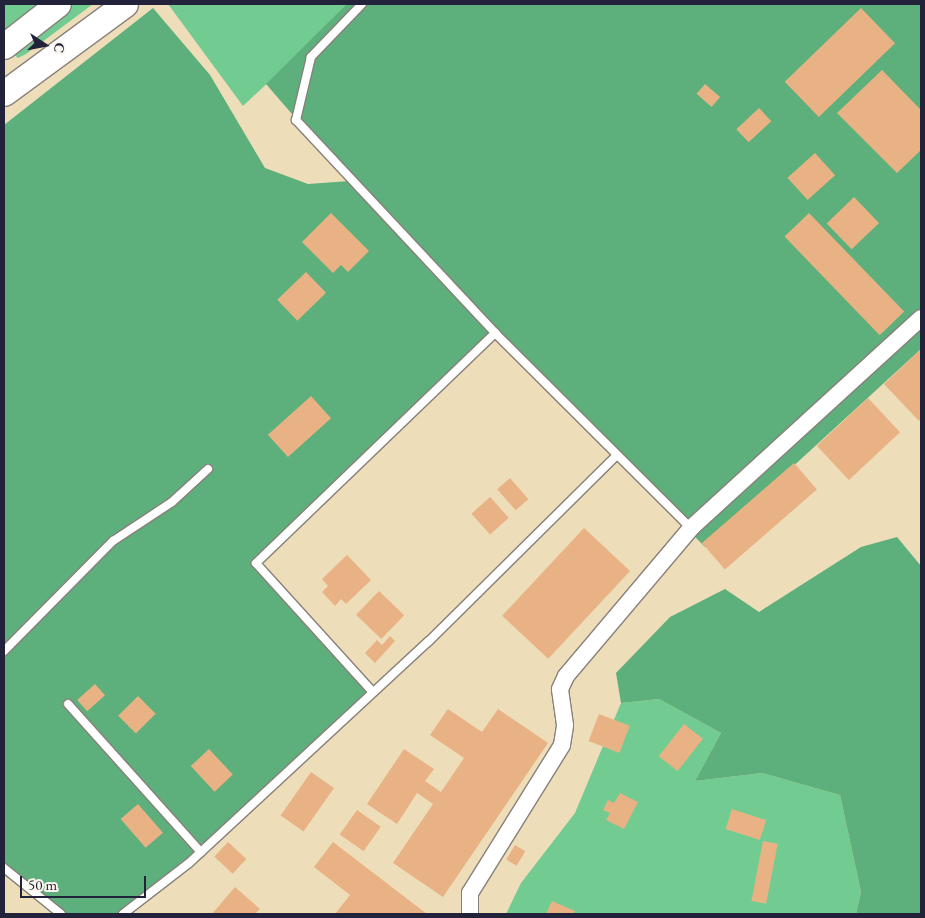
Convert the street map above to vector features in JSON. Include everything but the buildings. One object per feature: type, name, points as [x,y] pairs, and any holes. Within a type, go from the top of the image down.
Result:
[{"type":"main road","points":[[4,46],[58,4]]},
{"type":"main road","points":[[4,93],[125,4]]},
{"type":"street","points":[[470,914],[470,893],[562,745],[566,725],[560,689],[566,676],[691,528],[921,318]]},
{"type":"lane","points":[[362,4],[312,57],[296,120],[495,333],[616,456],[691,528]]},
{"type":"lane","points":[[371,690],[256,563],[495,333]]},
{"type":"lane","points":[[123,914],[201,852],[371,690],[428,642],[616,456]]},
{"type":"lane","points":[[4,651],[113,541],[172,502],[208,469]]},
{"type":"lane","points":[[68,704],[201,852]]},
{"type":"lane","points":[[4,868],[61,914]]},
{"type":"green space","points":[[4,4],[42,4],[4,30]]},
{"type":"green space","points":[[70,4],[93,4],[26,54],[18,58],[12,53]]},
{"type":"green space","points":[[168,4],[352,4],[243,106]]},
{"type":"green space","points":[[347,4],[921,4],[921,349],[705,547],[495,333],[256,563],[371,690],[129,914],[57,914],[4,875],[4,125],[153,8],[210,75],[265,168],[308,184],[350,181],[266,84]]},
{"type":"green space","points":[[897,537],[921,566],[921,914],[856,914],[861,892],[840,795],[762,773],[695,781],[721,733],[659,699],[621,703],[616,673],[670,617],[725,589],[759,612],[861,547]]},
{"type":"green space","points":[[659,699],[721,733],[695,781],[762,773],[840,795],[861,892],[856,914],[506,914],[521,883],[575,813],[621,703]]}]
